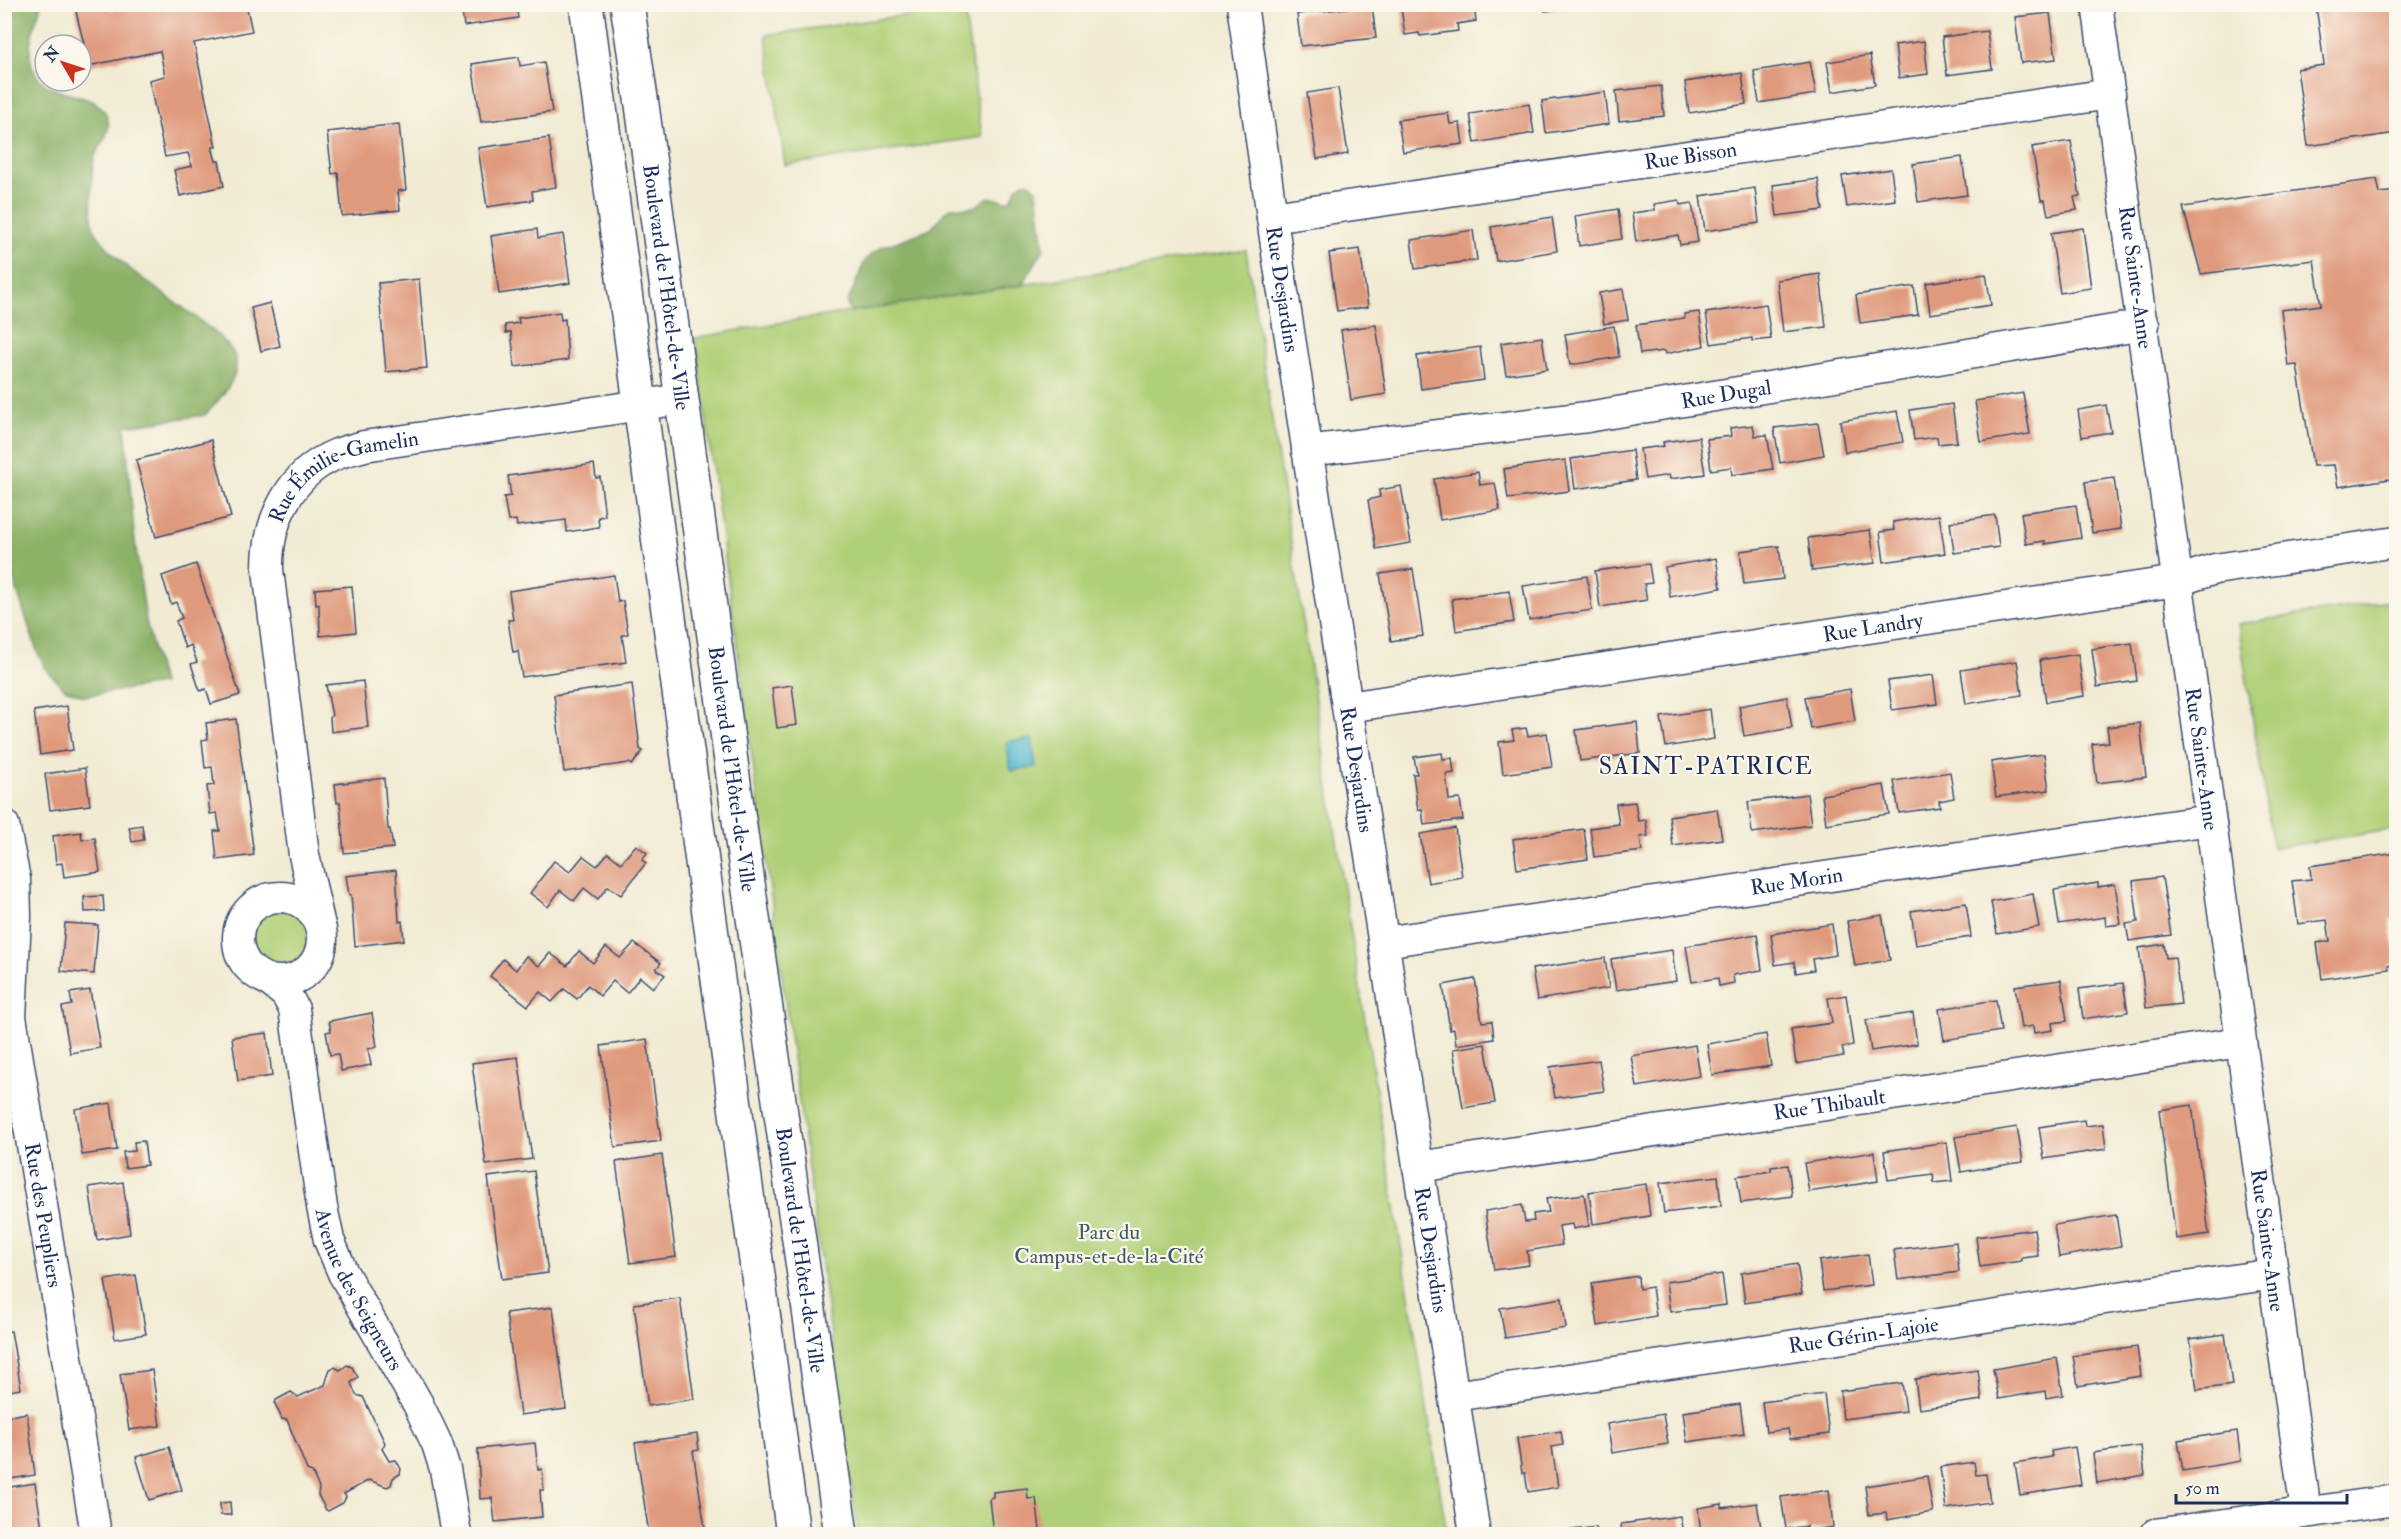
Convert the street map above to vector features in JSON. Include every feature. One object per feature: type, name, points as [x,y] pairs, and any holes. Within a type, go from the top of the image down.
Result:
[{"type":"main road","name":"Boulevard de l'Hôtel-de-Ville","points":[[586,4],[793,1534]]},
{"type":"main road","name":"Boulevard de l'Hôtel-de-Ville","points":[[627,4],[741,837],[841,1534]]},
{"type":"street","name":"Rue Desjardins","points":[[1242,4],[1307,452],[1475,1534]]},
{"type":"street","name":"Rue Sainte-Anne","points":[[2097,4],[2144,326],[2177,581],[2306,1512]]},
{"type":"street","name":"Rue Bisson","points":[[1272,217],[2110,94]]},
{"type":"street","name":"Rue Dugal","points":[[1307,452],[1587,417],[2144,326]]},
{"type":"street","name":"Rue Émilie-Gamelin","points":[[320,939],[303,855],[271,599],[268,550],[276,516],[296,482],[315,466],[338,454],[364,446],[682,399]]},
{"type":"street","name":"Rue Landry","points":[[1348,707],[2177,581],[2215,569],[2397,542]]},
{"type":"street","name":"Rue Morin","points":[[1384,942],[2210,820]]},
{"type":"street","name":"Rue des Peupliers","points":[[4,825],[15,879],[16,917],[8,1017],[96,1534]]},
{"type":"street","points":[[264,899],[278,896],[292,898],[304,904],[311,911],[320,939],[313,965],[302,975],[288,981],[267,979],[250,970],[237,945],[237,930],[252,906],[292,881],[301,869],[303,855]]},
{"type":"street","name":"Avenue des Seigneurs","points":[[296,1031],[299,1007],[310,985],[320,939]]},
{"type":"street","name":"Avenue des Seigneurs","points":[[267,979],[281,988],[294,1009],[322,1207],[329,1240],[343,1273],[412,1394],[437,1444],[445,1469],[456,1534]]},
{"type":"street","name":"Rue Thibault","points":[[1418,1167],[2240,1042]]},
{"type":"street","name":"Rue Gérin-Lajoie","points":[[1454,1396],[2273,1274]]},
{"type":"street","points":[[2155,1534],[2397,1500]]},
{"type":"green space","points":[[4,5],[41,5],[31,41],[33,93],[66,93],[88,100],[99,105],[108,120],[108,131],[95,156],[93,170],[94,229],[119,260],[218,335],[231,349],[236,360],[236,368],[221,397],[205,415],[125,426],[134,534],[146,621],[162,684],[84,696],[65,689],[47,671],[37,651],[6,558]]},
{"type":"green space","points":[[964,7],[982,137],[785,165],[766,35]]},
{"type":"green space","points":[[1023,182],[1030,183],[1037,191],[1044,249],[1022,285],[851,312],[847,304],[864,263],[870,255],[880,248],[931,229],[952,207],[969,208],[989,197],[1005,201],[1011,200],[1016,188]]},
{"type":"green space","name":"Parc du Campus-et-de-la-Cité","points":[[1246,250],[1350,926],[1447,1534],[858,1534],[695,338]]},
{"type":"green space","points":[[2396,600],[2396,829],[2273,848],[2238,624]]},
{"type":"green space","points":[[281,910],[292,912],[301,918],[307,927],[309,938],[307,949],[301,958],[292,964],[281,966],[270,964],[261,958],[255,949],[253,938],[255,927],[261,918],[270,912]]},
{"type":"water","points":[[1032,739],[1036,767],[1011,771],[1006,742]]},
{"type":"building","points":[[74,4],[110,4],[111,10],[144,4],[246,4],[252,31],[194,43],[216,147],[212,147],[216,161],[219,161],[224,186],[180,196],[174,170],[192,166],[188,153],[165,157],[149,80],[165,76],[160,51],[93,65],[93,33],[81,33]]},
{"type":"building","points":[[461,4],[516,4],[518,18],[464,26]]},
{"type":"building","points":[[1413,4],[1474,4],[1476,21],[1457,24],[1458,31],[1420,36],[1419,33],[1405,35],[1401,8],[1414,6]]},
{"type":"building","points":[[1543,4],[1576,4],[1576,6],[1545,11]]},
{"type":"building","points":[[1372,5],[1376,38],[1301,46],[1297,14]]},
{"type":"building","points":[[2316,5],[2396,5],[2396,133],[2308,146],[2297,69],[2324,65]]},
{"type":"building","points":[[2050,13],[2056,59],[2021,63],[2015,17]]},
{"type":"building","points":[[1987,31],[1992,69],[1947,75],[1942,37]]},
{"type":"building","points":[[1924,41],[1928,74],[1899,78],[1895,45]]},
{"type":"building","points":[[1870,55],[1875,85],[1832,92],[1827,62]]},
{"type":"building","points":[[519,57],[520,66],[544,62],[552,112],[481,122],[472,64]]},
{"type":"building","points":[[1810,62],[1816,94],[1759,103],[1754,71]]},
{"type":"building","points":[[1742,73],[1746,104],[1689,113],[1685,82]]},
{"type":"building","points":[[1661,86],[1664,116],[1619,121],[1616,91]]},
{"type":"building","points":[[1338,88],[1348,154],[1317,159],[1307,93]]},
{"type":"building","points":[[1605,92],[1609,124],[1546,133],[1542,101]]},
{"type":"building","points":[[1529,104],[1534,133],[1475,143],[1470,114]]},
{"type":"building","points":[[1448,113],[1450,124],[1460,123],[1463,144],[1403,152],[1398,120]]},
{"type":"building","points":[[399,124],[406,190],[398,191],[400,210],[342,216],[338,173],[332,174],[327,132]]},
{"type":"building","points":[[549,138],[556,187],[532,191],[533,200],[487,207],[478,148]]},
{"type":"building","points":[[2071,141],[2080,196],[2074,197],[2077,210],[2048,215],[2045,200],[2041,200],[2032,147]]},
{"type":"building","points":[[1962,157],[1967,195],[1918,202],[1913,164]]},
{"type":"building","points":[[1891,169],[1895,200],[1847,207],[1842,176]]},
{"type":"building","points":[[1818,179],[1823,210],[1777,216],[1773,185]]},
{"type":"building","points":[[2377,179],[2380,193],[2396,191],[2396,478],[2338,487],[2334,465],[2313,466],[2297,365],[2288,366],[2281,310],[2321,305],[2314,260],[2201,274],[2183,207]]},
{"type":"building","points":[[1755,188],[1759,223],[1705,231],[1700,196]]},
{"type":"building","points":[[1679,200],[1680,205],[1692,203],[1698,242],[1680,245],[1678,235],[1636,242],[1632,213],[1655,210],[1654,204]]},
{"type":"building","points":[[1618,209],[1622,239],[1579,246],[1575,216]]},
{"type":"building","points":[[1552,217],[1557,251],[1496,261],[1491,227]]},
{"type":"building","points":[[2083,228],[2091,288],[2060,293],[2051,233]]},
{"type":"building","points":[[537,229],[538,238],[563,234],[570,283],[499,294],[491,236]]},
{"type":"building","points":[[1473,230],[1477,260],[1415,269],[1411,240]]},
{"type":"building","points":[[1360,249],[1368,307],[1337,311],[1329,253]]},
{"type":"building","points":[[1820,274],[1826,327],[1783,332],[1777,280]]},
{"type":"building","points":[[1986,274],[1991,305],[1930,314],[1926,283]]},
{"type":"building","points":[[419,279],[427,368],[386,372],[378,283]]},
{"type":"building","points":[[1914,286],[1918,315],[1860,323],[1856,295]]},
{"type":"building","points":[[1623,289],[1628,320],[1604,324],[1599,293]]},
{"type":"building","points":[[270,303],[280,346],[261,351],[251,308]]},
{"type":"building","points":[[1766,304],[1771,339],[1752,341],[1752,338],[1711,344],[1706,313]]},
{"type":"building","points":[[560,312],[561,320],[565,319],[568,360],[515,367],[511,332],[506,333],[505,325],[519,323],[518,318]]},
{"type":"building","points":[[1699,312],[1704,346],[1665,354],[1664,351],[1640,354],[1636,325],[1685,318],[1684,314]]},
{"type":"building","points":[[1376,325],[1386,394],[1351,400],[1341,330]]},
{"type":"building","points":[[1614,326],[1619,357],[1570,365],[1565,334]]},
{"type":"building","points":[[1542,337],[1547,369],[1506,375],[1501,343]]},
{"type":"building","points":[[1480,347],[1484,380],[1421,389],[1417,356]]},
{"type":"building","points":[[2023,393],[2030,434],[1981,442],[1975,401]]},
{"type":"building","points":[[1952,404],[1957,442],[1938,444],[1937,437],[1914,440],[1910,410]]},
{"type":"building","points":[[2106,405],[2111,432],[2082,437],[2078,410]]},
{"type":"building","points":[[1897,411],[1903,442],[1845,452],[1840,421]]},
{"type":"building","points":[[1818,423],[1824,455],[1780,463],[1774,428]]},
{"type":"building","points":[[1753,425],[1755,436],[1767,435],[1773,469],[1732,475],[1731,467],[1711,470],[1707,439],[1731,436],[1730,428]]},
{"type":"building","points":[[1699,437],[1705,474],[1670,479],[1669,475],[1645,479],[1640,449],[1664,446],[1663,442]]},
{"type":"building","points":[[211,440],[231,517],[156,537],[136,460]]},
{"type":"building","points":[[1632,450],[1636,480],[1575,489],[1571,459]]},
{"type":"building","points":[[1565,460],[1569,491],[1508,499],[1504,469]]},
{"type":"building","points":[[594,464],[596,478],[600,477],[605,516],[598,517],[599,527],[567,532],[566,520],[517,526],[516,520],[508,521],[504,497],[511,496],[508,476]]},
{"type":"building","points":[[1478,472],[1480,485],[1495,483],[1500,510],[1440,520],[1434,479]]},
{"type":"building","points":[[2114,478],[2121,529],[2092,533],[2085,482]]},
{"type":"building","points":[[1401,486],[1411,543],[1376,549],[1368,500],[1380,497],[1379,490]]},
{"type":"building","points":[[2076,505],[2081,538],[2045,544],[2045,541],[2026,544],[2021,513]]},
{"type":"building","points":[[1939,515],[1945,553],[1884,562],[1880,532],[1894,530],[1893,522]]},
{"type":"building","points":[[1995,515],[1999,547],[1954,553],[1950,522]]},
{"type":"building","points":[[1870,530],[1875,563],[1812,571],[1808,538]]},
{"type":"building","points":[[1779,546],[1783,579],[1744,584],[1740,551]]},
{"type":"building","points":[[1716,558],[1721,588],[1670,597],[1665,567]]},
{"type":"building","points":[[196,564],[240,695],[211,704],[206,689],[200,691],[191,664],[197,662],[191,645],[185,648],[176,621],[182,618],[176,602],[171,604],[162,576]]},
{"type":"building","points":[[1649,564],[1652,583],[1644,584],[1647,600],[1600,607],[1595,571]]},
{"type":"building","points":[[1413,569],[1423,636],[1391,641],[1380,574]]},
{"type":"building","points":[[614,575],[618,602],[623,601],[628,634],[622,635],[626,662],[522,677],[518,651],[513,652],[508,620],[513,620],[509,591]]},
{"type":"building","points":[[1587,576],[1592,610],[1529,620],[1523,586]]},
{"type":"building","points":[[352,586],[356,632],[320,636],[319,604],[316,605],[315,589]]},
{"type":"building","points":[[1509,591],[1514,622],[1456,631],[1452,599]]},
{"type":"building","points":[[2132,643],[2137,681],[2097,687],[2092,649]]},
{"type":"building","points":[[2078,654],[2084,696],[2046,702],[2040,660]]},
{"type":"building","points":[[2017,661],[2022,695],[1966,704],[1961,670]]},
{"type":"building","points":[[1933,675],[1937,704],[1892,710],[1888,681]]},
{"type":"building","points":[[363,681],[368,727],[331,732],[330,717],[332,716],[326,685]]},
{"type":"building","points":[[632,684],[640,749],[643,751],[632,765],[629,763],[564,772],[554,695]]},
{"type":"building","points":[[792,685],[797,725],[777,728],[772,688]]},
{"type":"building","points":[[1850,689],[1855,721],[1811,729],[1805,697]]},
{"type":"building","points":[[1787,697],[1792,728],[1744,736],[1739,706]]},
{"type":"building","points":[[67,706],[73,750],[40,755],[34,711]]},
{"type":"building","points":[[1710,709],[1714,739],[1666,747],[1661,717]]},
{"type":"building","points":[[236,719],[254,855],[217,860],[214,831],[220,831],[217,813],[210,814],[207,786],[214,785],[212,767],[205,768],[202,740],[208,739],[206,723]]},
{"type":"building","points":[[1637,722],[1640,753],[1580,761],[1576,730]]},
{"type":"building","points":[[2140,723],[2146,777],[2097,783],[2092,744],[2109,742],[2107,727]]},
{"type":"building","points":[[1526,728],[1528,736],[1547,733],[1552,767],[1503,774],[1499,742],[1514,740],[1512,730]]},
{"type":"building","points":[[1442,753],[1443,759],[1452,758],[1454,773],[1446,774],[1449,800],[1460,799],[1463,820],[1424,825],[1422,809],[1418,810],[1413,774],[1417,774],[1414,757]]},
{"type":"building","points":[[2044,754],[2049,790],[1996,797],[1991,762]]},
{"type":"building","points":[[85,768],[90,805],[50,810],[45,774]]},
{"type":"building","points":[[1950,772],[1954,798],[1939,801],[1940,807],[1899,813],[1894,781]]},
{"type":"building","points":[[384,778],[388,829],[390,829],[393,848],[344,853],[340,802],[337,803],[335,784]]},
{"type":"building","points":[[1884,785],[1889,814],[1826,824],[1822,795]]},
{"type":"building","points":[[1807,794],[1811,825],[1752,833],[1748,802]]},
{"type":"building","points":[[1635,802],[1638,821],[1646,820],[1648,836],[1640,837],[1642,851],[1594,857],[1590,828],[1619,824],[1616,804]]},
{"type":"building","points":[[1717,809],[1722,839],[1673,846],[1669,816]]},
{"type":"building","points":[[142,825],[144,840],[132,842],[129,827]]},
{"type":"building","points":[[1455,828],[1462,877],[1428,883],[1420,834]]},
{"type":"building","points":[[1584,829],[1588,859],[1517,869],[1513,839]]},
{"type":"building","points":[[81,832],[82,840],[95,838],[100,872],[64,877],[62,863],[56,864],[53,836]]},
{"type":"building","points":[[636,845],[647,853],[642,860],[646,863],[621,895],[608,886],[598,899],[584,888],[574,901],[560,890],[548,907],[530,893],[554,861],[570,872],[583,856],[597,866],[608,853],[621,863]]},
{"type":"building","points":[[2396,853],[2396,918],[2390,919],[2396,963],[2388,965],[2389,969],[2322,979],[2317,943],[2330,941],[2327,920],[2298,924],[2292,881],[2311,879],[2310,866]]},
{"type":"building","points":[[396,870],[399,922],[402,921],[404,940],[355,946],[351,895],[349,895],[346,876]]},
{"type":"building","points":[[2162,877],[2171,935],[2129,941],[2126,924],[2138,922],[2133,881]]},
{"type":"building","points":[[2098,883],[2098,887],[2115,884],[2121,924],[2106,926],[2105,917],[2059,924],[2054,890]]},
{"type":"building","points":[[2033,894],[2039,927],[1997,934],[1991,902]]},
{"type":"building","points":[[103,896],[104,911],[85,912],[84,897]]},
{"type":"building","points":[[1966,903],[1971,937],[1916,945],[1911,911]]},
{"type":"building","points":[[1882,915],[1890,960],[1855,966],[1847,921]]},
{"type":"building","points":[[65,923],[98,925],[94,974],[61,971]]},
{"type":"building","points":[[1832,924],[1836,955],[1812,959],[1814,970],[1796,973],[1794,962],[1775,965],[1771,934]]},
{"type":"building","points":[[1757,934],[1762,970],[1733,975],[1734,983],[1719,986],[1718,978],[1692,982],[1686,946]]},
{"type":"building","points":[[634,943],[661,963],[656,969],[665,975],[653,988],[640,977],[627,993],[613,981],[600,996],[588,985],[577,999],[564,989],[552,1002],[540,992],[528,1006],[490,976],[503,959],[516,970],[526,956],[539,966],[550,953],[567,966],[579,951],[593,963],[606,947],[620,958]]},
{"type":"building","points":[[2164,944],[2166,958],[2175,957],[2181,1004],[2146,1008],[2139,948]]},
{"type":"building","points":[[1672,950],[1676,981],[1616,990],[1611,959]]},
{"type":"building","points":[[1605,958],[1609,988],[1537,1000],[1532,969]]},
{"type":"building","points":[[1475,979],[1482,1022],[1492,1021],[1494,1039],[1456,1045],[1454,1029],[1450,1030],[1443,985]]},
{"type":"building","points":[[2061,980],[2067,1021],[2052,1023],[2053,1030],[2034,1033],[2033,1026],[2021,1028],[2015,986]]},
{"type":"building","points":[[2123,983],[2128,1012],[2083,1019],[2079,989]]},
{"type":"building","points":[[90,990],[100,1048],[70,1053],[62,1007],[72,1005],[70,993]]},
{"type":"building","points":[[1846,995],[1853,1045],[1842,1047],[1844,1056],[1796,1064],[1791,1029],[1832,1023],[1828,998]]},
{"type":"building","points":[[1996,1000],[2001,1031],[1944,1040],[1939,1009]]},
{"type":"building","points":[[372,1013],[377,1047],[368,1049],[371,1065],[341,1071],[338,1054],[330,1055],[326,1032],[331,1031],[329,1021]]},
{"type":"building","points":[[1913,1013],[1917,1044],[1871,1051],[1866,1020]]},
{"type":"building","points":[[267,1033],[272,1076],[238,1081],[232,1037]]},
{"type":"building","points":[[1766,1034],[1771,1066],[1712,1075],[1707,1044]]},
{"type":"building","points":[[647,1039],[661,1141],[615,1147],[601,1046]]},
{"type":"building","points":[[1485,1044],[1495,1103],[1463,1108],[1453,1049]]},
{"type":"building","points":[[1695,1045],[1700,1076],[1637,1087],[1631,1056]]},
{"type":"building","points":[[518,1057],[532,1159],[486,1165],[472,1063]]},
{"type":"building","points":[[1599,1060],[1604,1091],[1555,1098],[1550,1067]]},
{"type":"building","points":[[111,1103],[117,1150],[82,1155],[75,1109]]},
{"type":"building","points":[[2192,1105],[2209,1234],[2176,1239],[2159,1110]]},
{"type":"building","points":[[2084,1120],[2085,1126],[2103,1124],[2106,1149],[2044,1159],[2039,1127]]},
{"type":"building","points":[[2017,1127],[2023,1162],[1961,1172],[1955,1137]]},
{"type":"building","points":[[144,1141],[147,1165],[125,1168],[123,1152],[135,1151],[134,1142]]},
{"type":"building","points":[[1947,1142],[1952,1181],[1934,1183],[1933,1174],[1888,1180],[1884,1151]]},
{"type":"building","points":[[1874,1152],[1878,1181],[1809,1192],[1804,1163]]},
{"type":"building","points":[[662,1155],[676,1257],[630,1263],[616,1162]]},
{"type":"building","points":[[1788,1165],[1792,1196],[1741,1203],[1737,1176],[1771,1171],[1771,1167]]},
{"type":"building","points":[[534,1171],[548,1273],[502,1279],[488,1177]]},
{"type":"building","points":[[1718,1176],[1721,1206],[1664,1213],[1660,1183]]},
{"type":"building","points":[[123,1182],[130,1234],[97,1240],[89,1187]]},
{"type":"building","points":[[1646,1184],[1650,1216],[1593,1224],[1589,1192]]},
{"type":"building","points":[[1584,1194],[1589,1226],[1573,1229],[1572,1224],[1559,1226],[1562,1245],[1527,1251],[1529,1265],[1494,1270],[1485,1211],[1522,1205],[1525,1222],[1534,1221],[1533,1214],[1549,1212],[1546,1199]]},
{"type":"building","points":[[2116,1215],[2121,1246],[2059,1257],[2054,1225]]},
{"type":"building","points":[[2034,1229],[2038,1256],[1980,1267],[1976,1237]]},
{"type":"building","points":[[1956,1242],[1959,1272],[1898,1280],[1894,1250]]},
{"type":"building","points":[[1868,1254],[1872,1285],[1823,1291],[1819,1261]]},
{"type":"building","points":[[1797,1264],[1802,1294],[1745,1303],[1741,1273]]},
{"type":"building","points":[[1722,1274],[1726,1305],[1670,1312],[1666,1282]]},
{"type":"building","points":[[136,1275],[146,1334],[115,1339],[105,1280]]},
{"type":"building","points":[[1638,1276],[1639,1289],[1652,1287],[1656,1316],[1598,1326],[1592,1283]]},
{"type":"building","points":[[680,1298],[694,1399],[648,1406],[634,1304]]},
{"type":"building","points":[[1562,1298],[1566,1328],[1505,1338],[1500,1308]]},
{"type":"building","points":[[553,1307],[566,1409],[520,1415],[506,1313]]},
{"type":"building","points":[[11,1331],[21,1389],[4,1392],[4,1332]]},
{"type":"building","points":[[2225,1334],[2232,1385],[2197,1390],[2190,1339]]},
{"type":"building","points":[[2137,1347],[2141,1376],[2078,1386],[2073,1356]]},
{"type":"building","points":[[2057,1358],[2063,1395],[2046,1398],[2045,1391],[1999,1399],[1993,1369]]},
{"type":"building","points":[[347,1365],[352,1367],[358,1377],[351,1383],[356,1395],[363,1397],[385,1443],[382,1449],[389,1461],[396,1460],[401,1469],[400,1474],[393,1478],[391,1485],[387,1487],[369,1480],[344,1494],[346,1497],[343,1503],[328,1511],[318,1495],[319,1488],[312,1472],[307,1470],[287,1420],[282,1419],[275,1404],[276,1400],[291,1392],[298,1397],[325,1385],[330,1369],[335,1367],[340,1370]]},
{"type":"building","points":[[152,1370],[160,1426],[129,1430],[120,1374]]},
{"type":"building","points":[[1978,1370],[1982,1400],[1919,1409],[1915,1379]]},
{"type":"building","points":[[1902,1383],[1906,1411],[1843,1419],[1840,1391]]},
{"type":"building","points":[[1824,1394],[1829,1434],[1790,1439],[1788,1429],[1766,1432],[1762,1402]]},
{"type":"building","points":[[1740,1404],[1744,1434],[1687,1442],[1683,1412]]},
{"type":"building","points":[[27,1413],[35,1475],[4,1480],[4,1417]]},
{"type":"building","points":[[1663,1414],[1668,1444],[1612,1453],[1607,1424]]},
{"type":"building","points":[[1561,1431],[1563,1445],[1552,1447],[1558,1487],[1528,1492],[1525,1473],[1522,1473],[1517,1438]]},
{"type":"building","points":[[2237,1431],[2241,1461],[2183,1471],[2178,1440]]},
{"type":"building","points":[[697,1434],[699,1450],[693,1451],[706,1534],[649,1534],[635,1443]]},
{"type":"building","points":[[535,1443],[538,1470],[542,1469],[544,1490],[540,1490],[542,1517],[495,1522],[492,1498],[480,1499],[478,1449]]},
{"type":"building","points":[[2141,1446],[2145,1475],[2097,1483],[2093,1453]]},
{"type":"building","points":[[169,1447],[182,1490],[149,1500],[136,1457]]},
{"type":"building","points":[[2075,1447],[2081,1485],[2020,1495],[2015,1463],[2052,1457],[2051,1451]]},
{"type":"building","points":[[1974,1462],[1976,1475],[1986,1474],[1990,1502],[1946,1509],[1940,1467]]},
{"type":"building","points":[[1927,1476],[1933,1512],[1887,1520],[1886,1513],[1869,1515],[1865,1486]]},
{"type":"building","points":[[35,1483],[43,1534],[9,1534],[4,1488]]},
{"type":"building","points":[[1027,1488],[1028,1499],[1036,1498],[1040,1530],[1026,1531],[1026,1534],[993,1534],[989,1498],[993,1497],[993,1492]]},
{"type":"building","points":[[1829,1490],[1833,1527],[1806,1531],[1806,1526],[1786,1529],[1781,1497]]},
{"type":"building","points":[[230,1502],[231,1515],[221,1515],[220,1503]]},
{"type":"building","points":[[1757,1503],[1762,1534],[1701,1534],[1698,1508],[1722,1504],[1722,1508]]},
{"type":"building","points":[[1680,1516],[1683,1534],[1622,1534],[1621,1524]]},
{"type":"building","points":[[1596,1527],[1597,1534],[1548,1534],[1548,1533]]},
{"type":"district","name":"SAINT-PATRICE","points":[[1706,766]]}]
